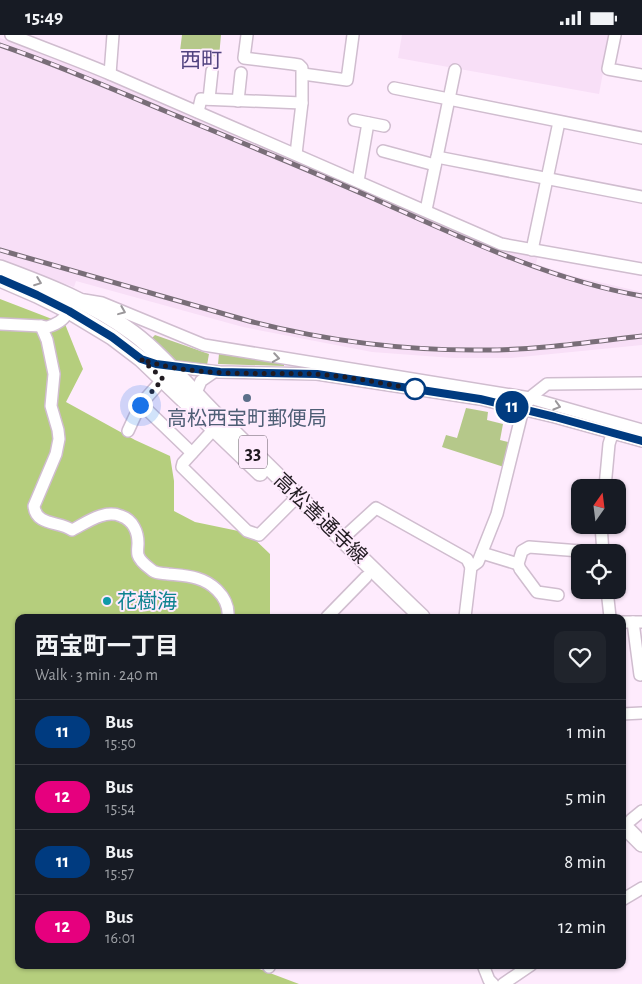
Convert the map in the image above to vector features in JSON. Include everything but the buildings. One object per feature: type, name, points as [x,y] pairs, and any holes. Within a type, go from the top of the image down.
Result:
[{"type":"main road","name":"高松善通寺線","points":[[0,269],[42,284],[72,304],[141,359],[166,373],[195,395],[366,577],[405,614]]},
{"type":"main road","name":"高松善通寺線","points":[[0,279],[37,295],[72,304],[112,319],[133,332],[150,346],[166,373],[214,429],[342,539],[419,614]]},
{"type":"main road","points":[[629,817],[642,831]]},
{"type":"main road","points":[[629,817],[642,844]]},
{"type":"street","points":[[11,35],[110,73],[501,243],[642,269]]},
{"type":"street","points":[[110,73],[113,35]]},
{"type":"street","points":[[247,35],[244,57],[299,65],[302,68],[302,103],[296,154]]},
{"type":"street","points":[[303,73],[347,80],[353,35]]},
{"type":"street","points":[[614,35],[608,69],[642,75]]},
{"type":"street","points":[[426,210],[455,70]]},
{"type":"street","points":[[209,99],[212,71]]},
{"type":"street","points":[[238,101],[241,73]]},
{"type":"street","points":[[394,88],[642,138]]},
{"type":"street","points":[[198,112],[201,99],[302,103]]},
{"type":"street","points":[[354,120],[384,126]]},
{"type":"street","points":[[532,250],[559,122]]},
{"type":"street","points":[[358,181],[368,123]]},
{"type":"street","points":[[384,151],[642,197]]},
{"type":"street","points":[[0,325],[42,326],[47,328],[66,318],[72,304],[102,303],[215,348],[530,398],[615,428],[642,441]]},
{"type":"street","points":[[42,326],[54,374],[52,406],[59,439],[56,454],[34,507],[35,513],[39,519],[72,530],[100,515],[121,515],[129,520],[135,529],[138,541],[137,554],[144,564],[156,573],[196,577],[210,583],[222,595],[228,614]]},
{"type":"street","points":[[195,395],[200,381],[214,372]]},
{"type":"street","points":[[128,431],[141,404],[166,373],[214,372],[317,374],[480,399],[615,428],[642,431]]},
{"type":"street","points":[[471,567],[478,562],[497,514],[523,409],[530,398],[547,384],[642,383]]},
{"type":"street","points":[[141,404],[192,453]]},
{"type":"street","points":[[606,479],[609,444],[615,428]]},
{"type":"street","points":[[214,429],[183,463],[182,467],[250,533],[259,535],[294,499]]},
{"type":"street","points":[[342,539],[376,508],[467,559],[471,567],[465,614]]},
{"type":"street","points":[[558,595],[537,592],[518,564],[522,551],[529,547],[571,551]]},
{"type":"street","points":[[482,553],[518,564]]},
{"type":"street","points":[[330,614],[366,577]]},
{"type":"street","points":[[609,599],[610,614]]},
{"type":"street","points":[[633,622],[640,675],[642,675]]},
{"type":"street","points":[[626,714],[642,713]]},
{"type":"street","points":[[626,898],[642,888]]},
{"type":"street","points":[[485,969],[489,980],[493,984]]},
{"type":"street","points":[[503,984],[525,969]]},
{"type":"shaded area","points":[[402,35],[610,35],[599,94],[398,58]]},
{"type":"shaded area","points":[[0,38],[80,68],[500,247],[538,254],[536,264],[573,276],[642,292],[642,345],[511,358],[453,358],[372,352],[243,327],[76,281],[74,287],[0,261]]},
{"type":"green space","points":[[182,35],[221,35],[219,57],[180,51]]},
{"type":"green space","points":[[0,299],[65,324],[83,369],[66,402],[135,440],[170,456],[174,481],[174,511],[195,522],[248,533],[270,554],[270,614],[15,614],[15,969],[260,969],[299,984],[0,984]]},
{"type":"green space","points":[[155,335],[209,354],[207,365],[173,362],[150,340]]},
{"type":"green space","points":[[219,354],[284,364],[284,366],[218,364]]},
{"type":"green space","points":[[466,408],[488,412],[487,420],[503,424],[500,440],[512,443],[507,468],[442,447],[446,435],[457,438]]},
{"type":"railway","points":[[0,45],[62,68],[268,153],[503,255],[571,279],[642,296]]},
{"type":"railway","points":[[0,250],[249,321],[307,334],[366,343],[426,349],[506,350],[642,336]]},
{"type":"bus line","name":"11","points":[[0,279],[69,311],[112,337],[141,359],[156,364],[220,372],[317,374],[342,377],[480,399],[598,428],[642,441]]},
{"type":"place","name":"高松西宝町郵便局","points":[[247,398]]},
{"type":"place","name":"花樹海","points":[[107,601]]},
{"type":"district","name":"西町","points":[[201,60]]},
{"type":"route","points":[[140,405],[163,379],[141,359],[156,364],[214,372],[317,374],[417,389],[415,389]]}]
